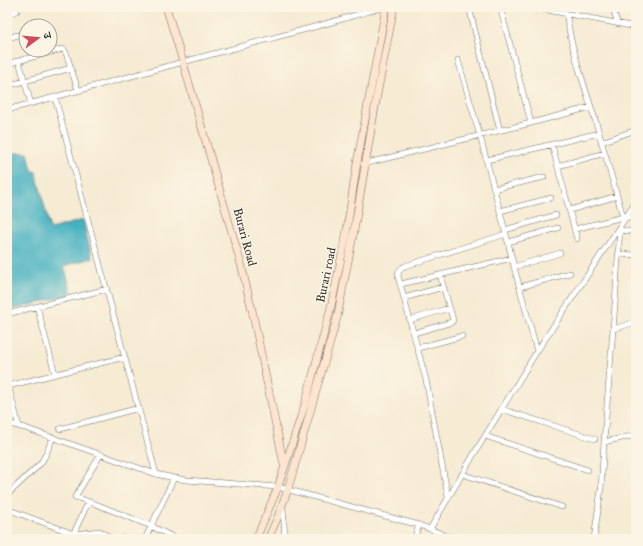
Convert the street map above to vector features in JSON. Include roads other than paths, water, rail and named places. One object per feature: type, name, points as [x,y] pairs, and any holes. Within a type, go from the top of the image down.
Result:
[{"type":"main road","name":"Burari Road","points":[[166,7],[241,264],[284,466]]},
{"type":"main road","name":"Burari road","points":[[256,539],[278,486],[304,404],[331,307],[346,236],[384,7]]},
{"type":"main road","name":"Burari road","points":[[268,539],[288,489],[337,318],[394,7]]},
{"type":"main road","points":[[284,466],[292,473]]},
{"type":"street","points":[[7,110],[384,7]]},
{"type":"street","points":[[469,7],[500,131]]},
{"type":"street","points":[[500,7],[531,123]]},
{"type":"street","points":[[532,7],[636,27]]},
{"type":"street","points":[[613,7],[617,23]]},
{"type":"street","points":[[7,14],[17,11]]},
{"type":"street","points":[[566,13],[577,62],[624,218]]},
{"type":"street","points":[[7,38],[18,35]]},
{"type":"street","points":[[7,64],[62,49],[66,53],[78,90]]},
{"type":"street","points":[[458,60],[487,160],[537,351]]},
{"type":"street","points":[[19,61],[31,104]]},
{"type":"street","points":[[7,86],[71,68]]},
{"type":"street","points":[[55,97],[156,474]]},
{"type":"street","points":[[357,163],[365,164],[591,107]]},
{"type":"street","points":[[601,142],[636,130]]},
{"type":"street","points":[[487,160],[599,133]]},
{"type":"street","points":[[552,145],[577,239]]},
{"type":"street","points":[[558,166],[604,153]]},
{"type":"street","points":[[494,189],[544,177]]},
{"type":"street","points":[[570,210],[617,196]]},
{"type":"street","points":[[500,211],[551,198]]},
{"type":"street","points":[[430,528],[537,351],[636,202]]},
{"type":"street","points":[[448,497],[426,380],[400,284],[398,273],[399,270],[401,268],[556,215]]},
{"type":"street","points":[[575,229],[624,218],[636,218]]},
{"type":"street","points":[[508,242],[558,228]]},
{"type":"street","points":[[620,228],[636,232]]},
{"type":"street","points":[[594,539],[601,489],[620,228]]},
{"type":"street","points":[[514,267],[560,253]]},
{"type":"street","points":[[618,254],[636,256]]},
{"type":"street","points":[[400,284],[512,258]]},
{"type":"street","points":[[520,286],[570,273]]},
{"type":"street","points":[[414,333],[452,322],[453,320],[440,275]]},
{"type":"street","points":[[404,298],[443,288]]},
{"type":"street","points":[[7,314],[107,289]]},
{"type":"street","points":[[37,306],[56,374]]},
{"type":"street","points":[[410,320],[449,308]]},
{"type":"street","points":[[613,329],[636,322]]},
{"type":"street","points":[[418,348],[462,336]]},
{"type":"street","points":[[19,426],[8,383],[56,374],[125,357]]},
{"type":"street","points":[[60,429],[139,408]]},
{"type":"street","points":[[501,409],[595,439]]},
{"type":"street","points":[[7,423],[53,437],[156,474],[187,480],[278,486],[430,528],[454,539]]},
{"type":"street","points":[[604,442],[636,435]]},
{"type":"street","points":[[485,436],[588,470]]},
{"type":"street","points":[[7,495],[41,462],[53,437]]},
{"type":"street","points":[[101,454],[75,497],[151,526],[177,539]]},
{"type":"street","points":[[462,474],[562,507]]},
{"type":"street","points":[[145,539],[174,478]]},
{"type":"street","points":[[73,536],[86,507],[90,502]]},
{"type":"street","points":[[282,505],[285,539]]},
{"type":"street","points":[[7,509],[73,536],[100,531],[112,539]]},
{"type":"street","points":[[414,539],[419,525]]},
{"type":"water","points":[[7,153],[28,153],[32,170],[36,172],[50,229],[83,220],[92,258],[64,266],[72,294],[7,311]]}]
